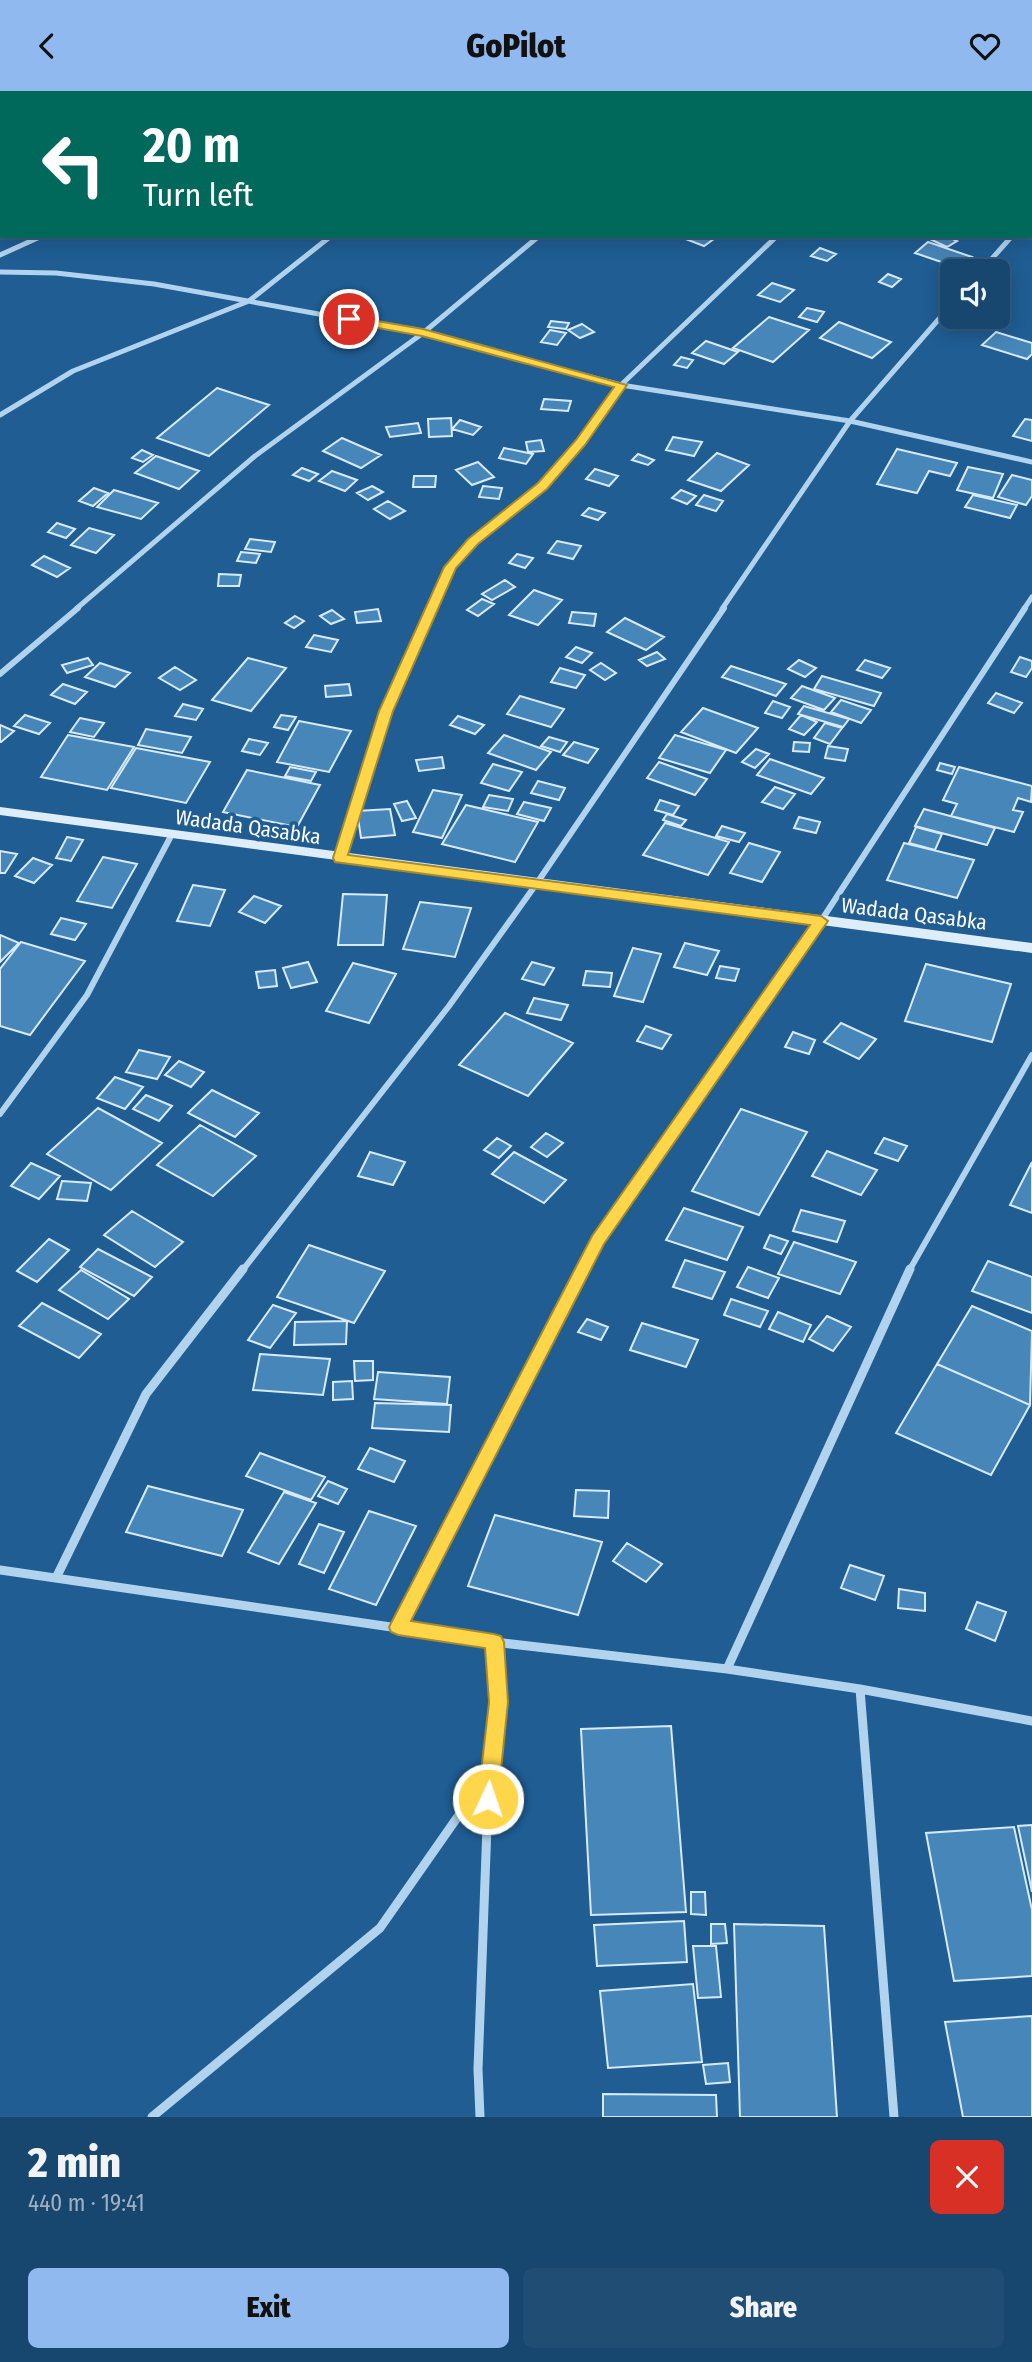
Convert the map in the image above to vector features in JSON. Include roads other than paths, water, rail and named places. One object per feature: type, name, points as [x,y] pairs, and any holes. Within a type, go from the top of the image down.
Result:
[{"type":"street","points":[[0,255],[38,238]]},
{"type":"street","points":[[0,415],[73,371],[249,302],[329,238]]},
{"type":"street","points":[[0,674],[256,456],[423,333],[537,238]]},
{"type":"street","points":[[340,858],[386,711],[450,567],[473,541],[543,486],[580,442],[621,385],[775,238]]},
{"type":"street","points":[[992,259],[1010,238]]},
{"type":"street","points":[[0,272],[56,273],[154,284],[423,333],[621,385],[850,421],[1032,462]]},
{"type":"street","points":[[56,1578],[146,1394],[227,1294],[449,1006],[537,883],[850,421],[940,318]]},
{"type":"street","points":[[398,1627],[598,1241],[821,921],[1032,597]]},
{"type":"street","name":"Wadada Qasabka","points":[[0,811],[171,836],[1032,948]]},
{"type":"street","points":[[0,1114],[87,995],[171,836]]},
{"type":"street","points":[[727,1669],[918,1251],[1032,1055]]},
{"type":"street","points":[[0,1570],[494,1642],[727,1669],[860,1689],[1032,1721]]},
{"type":"street","points":[[480,2117],[478,2069],[489,1772],[498,1702],[494,1642]]},
{"type":"street","points":[[860,1689],[894,2117]]},
{"type":"street","points":[[152,2117],[380,1928],[489,1772]]}]
